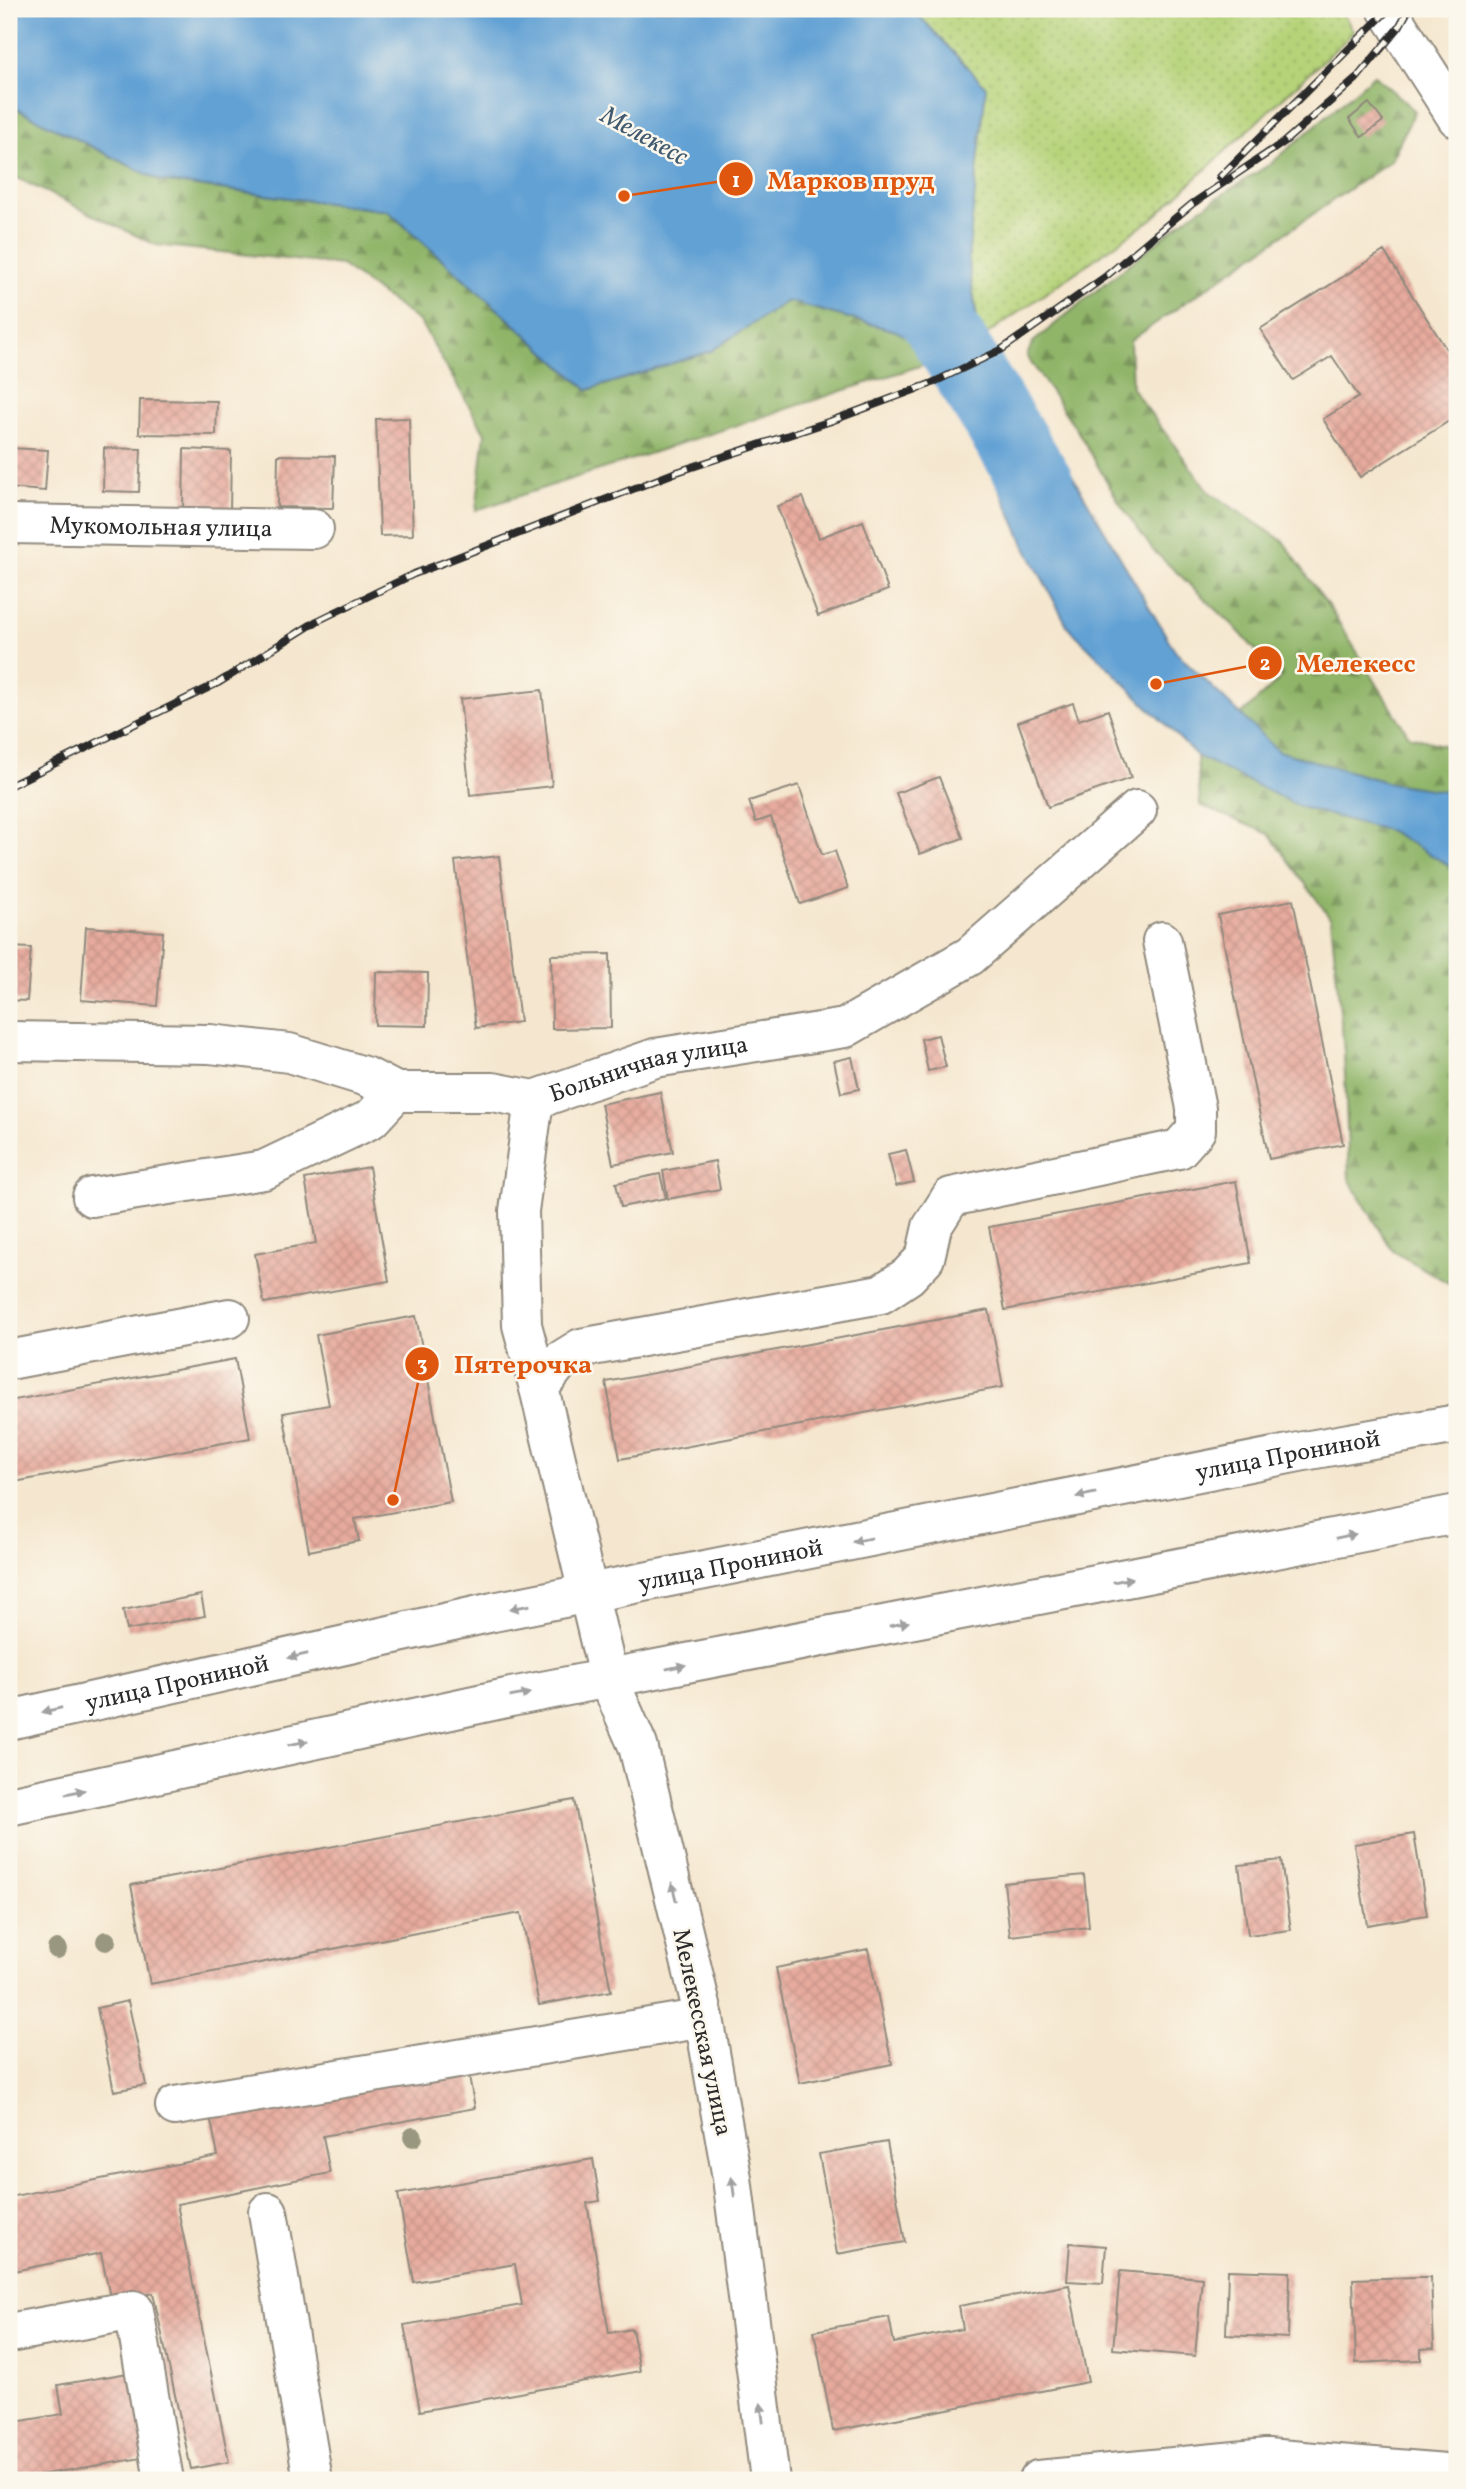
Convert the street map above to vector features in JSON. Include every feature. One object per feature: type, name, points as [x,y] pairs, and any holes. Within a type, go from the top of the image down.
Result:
[{"type":"street","points":[[1387,9],[1457,118]]},
{"type":"street","name":"Мукомольная улица","points":[[9,524],[314,529]]},
{"type":"street","name":"Больничная улица","points":[[9,1041],[210,1044],[289,1053],[367,1077],[396,1092],[494,1092],[534,1100],[655,1058],[845,1028],[970,956],[1137,810]]},
{"type":"street","points":[[539,1388],[560,1361],[581,1348],[881,1294],[908,1276],[925,1258],[932,1227],[951,1197],[1179,1149],[1196,1130],[1196,1108],[1162,941]]},
{"type":"street","points":[[92,1197],[264,1170],[371,1119],[396,1092]]},
{"type":"street","name":"Мелекесская улица","points":[[534,1100],[519,1211],[522,1325],[609,1680],[638,1746],[705,2018],[732,2178],[770,2480]]},
{"type":"street","points":[[9,1360],[230,1318]]},
{"type":"street","name":"улица Прониной","points":[[9,1720],[494,1612],[1292,1454],[1457,1424]]},
{"type":"street","points":[[9,1806],[511,1697],[1457,1514]]},
{"type":"street","points":[[176,2106],[705,2018]]},
{"type":"street","points":[[268,2212],[313,2480]]},
{"type":"street","points":[[9,2333],[134,2310],[164,2480]]},
{"type":"street","points":[[1038,2480],[1265,2469],[1457,2474]]},
{"type":"green space","points":[[913,9],[1340,9],[1354,32],[1152,219],[980,339],[968,259],[985,87]]},
{"type":"green space","points":[[1374,75],[1415,111],[1391,160],[1130,341],[1132,388],[1209,492],[1283,541],[1331,610],[1409,736],[1457,749],[1457,1288],[1393,1251],[1349,1179],[1344,1052],[1331,919],[1269,834],[1200,805],[1197,756],[1281,678],[1232,624],[1153,550],[1120,504],[1077,430],[1027,356],[1032,343],[1065,316],[1189,216],[1273,162]]},
{"type":"green space","points":[[9,105],[160,181],[388,211],[588,390],[711,351],[787,301],[896,331],[944,358],[476,510],[485,433],[420,322],[341,265],[156,245],[9,174]]},
{"type":"water","points":[[9,9],[913,9],[986,87],[968,259],[980,339],[944,358],[896,331],[787,301],[711,351],[588,390],[388,211],[160,181],[9,105]]},
{"type":"water","points":[[987,400],[1038,417],[1175,651],[1278,751],[1390,783],[1457,793],[1457,870],[1390,831],[1300,807],[1197,756],[1068,627],[1024,544],[979,443]]},
{"type":"building","points":[[1369,103],[1383,121],[1362,137],[1349,119]]},
{"type":"building","points":[[1384,251],[1457,366],[1457,416],[1360,477],[1323,419],[1359,397],[1332,356],[1293,380],[1260,329]]},
{"type":"building","points":[[140,400],[217,401],[216,435],[139,434]]},
{"type":"building","points":[[409,418],[413,535],[380,536],[376,419]]},
{"type":"building","points":[[9,448],[48,450],[45,491],[9,488]]},
{"type":"building","points":[[104,448],[141,449],[139,492],[103,491]]},
{"type":"building","points":[[184,449],[231,451],[230,512],[183,511]]},
{"type":"building","points":[[278,455],[335,456],[333,508],[277,507]]},
{"type":"building","points":[[803,497],[819,538],[863,521],[888,590],[818,616],[777,506]]},
{"type":"building","points":[[542,690],[552,786],[470,795],[460,699]]},
{"type":"building","points":[[1073,703],[1079,720],[1108,710],[1131,778],[1048,807],[1018,722]]},
{"type":"building","points":[[939,777],[963,838],[920,854],[896,793]]},
{"type":"building","points":[[799,785],[822,855],[835,851],[848,888],[800,904],[771,817],[756,822],[749,801]]},
{"type":"building","points":[[499,856],[520,1022],[476,1028],[455,861]]},
{"type":"building","points":[[1293,900],[1343,1144],[1269,1159],[1218,915]]},
{"type":"building","points":[[86,927],[163,932],[157,1006],[81,1000]]},
{"type":"building","points":[[9,947],[31,948],[27,1001],[9,1000]]},
{"type":"building","points":[[610,954],[611,1028],[552,1029],[551,955]]},
{"type":"building","points":[[376,972],[428,973],[427,1026],[375,1025]]},
{"type":"building","points":[[938,1035],[946,1067],[928,1071],[921,1039]]},
{"type":"building","points":[[852,1057],[859,1089],[841,1093],[834,1061]]},
{"type":"building","points":[[660,1092],[673,1152],[613,1164],[601,1104]]},
{"type":"building","points":[[906,1150],[914,1182],[896,1186],[888,1154]]},
{"type":"building","points":[[715,1161],[720,1189],[668,1199],[663,1171]]},
{"type":"building","points":[[369,1167],[389,1281],[264,1303],[255,1254],[316,1243],[305,1179]]},
{"type":"building","points":[[660,1174],[666,1198],[621,1207],[616,1183]]},
{"type":"building","points":[[1236,1181],[1251,1263],[1005,1310],[989,1227]]},
{"type":"building","points":[[989,1310],[1003,1387],[620,1459],[606,1382]]},
{"type":"building","points":[[416,1316],[451,1502],[355,1519],[359,1541],[309,1551],[283,1413],[329,1405],[316,1335]]},
{"type":"building","points":[[235,1359],[250,1438],[9,1483],[9,1401]]},
{"type":"building","points":[[201,1595],[205,1616],[127,1630],[123,1610]]},
{"type":"building","points":[[574,1800],[611,1991],[539,2005],[521,1913],[150,1984],[131,1885]]},
{"type":"building","points":[[1414,1834],[1427,1915],[1367,1925],[1354,1844]]},
{"type":"building","points":[[1281,1860],[1291,1930],[1248,1935],[1239,1865]]},
{"type":"building","points":[[1084,1875],[1089,1927],[1010,1936],[1004,1883]]},
{"type":"building","points":[[868,1949],[892,2064],[800,2083],[776,1968]]},
{"type":"building","points":[[128,2001],[146,2085],[114,2091],[97,2008]]},
{"type":"building","points":[[467,2066],[475,2108],[323,2136],[330,2173],[177,2204],[229,2462],[191,2469],[153,2293],[111,2302],[101,2253],[9,2272],[9,2197],[218,2156],[210,2116]]},
{"type":"building","points":[[887,2142],[905,2242],[837,2254],[819,2154]]},
{"type":"building","points":[[593,2159],[600,2201],[587,2203],[609,2333],[632,2329],[640,2371],[420,2411],[404,2325],[522,2305],[515,2264],[414,2282],[398,2194]]},
{"type":"building","points":[[1070,2243],[1106,2246],[1103,2283],[1067,2281]]},
{"type":"building","points":[[1228,2270],[1290,2272],[1288,2338],[1226,2335]]},
{"type":"building","points":[[1120,2271],[1202,2278],[1195,2356],[1113,2349]]},
{"type":"building","points":[[1431,2277],[1434,2348],[1421,2349],[1421,2360],[1356,2363],[1353,2279]]},
{"type":"building","points":[[1069,2285],[1088,2382],[833,2431],[814,2331],[889,2317],[894,2343],[963,2329],[959,2306]]},
{"type":"building","points":[[134,2372],[148,2457],[9,2480],[9,2423],[63,2414],[58,2385]]},
{"type":"waterway","name":"Мелекесс","points":[[897,277],[917,288],[1038,484]]},
{"type":"railway","points":[[1220,177],[1389,9]]},
{"type":"railway","points":[[9,786],[218,683],[317,621],[414,574],[674,473],[831,421],[930,384],[1001,350],[1105,277],[1192,204],[1284,142],[1356,79],[1399,27],[1409,9]]},
{"type":"place","name":"Марков пруд","points":[[624,196]]},
{"type":"place","name":"Мелекесс","points":[[1156,684]]},
{"type":"place","name":"Пятерочка","points":[[393,1500]]}]
